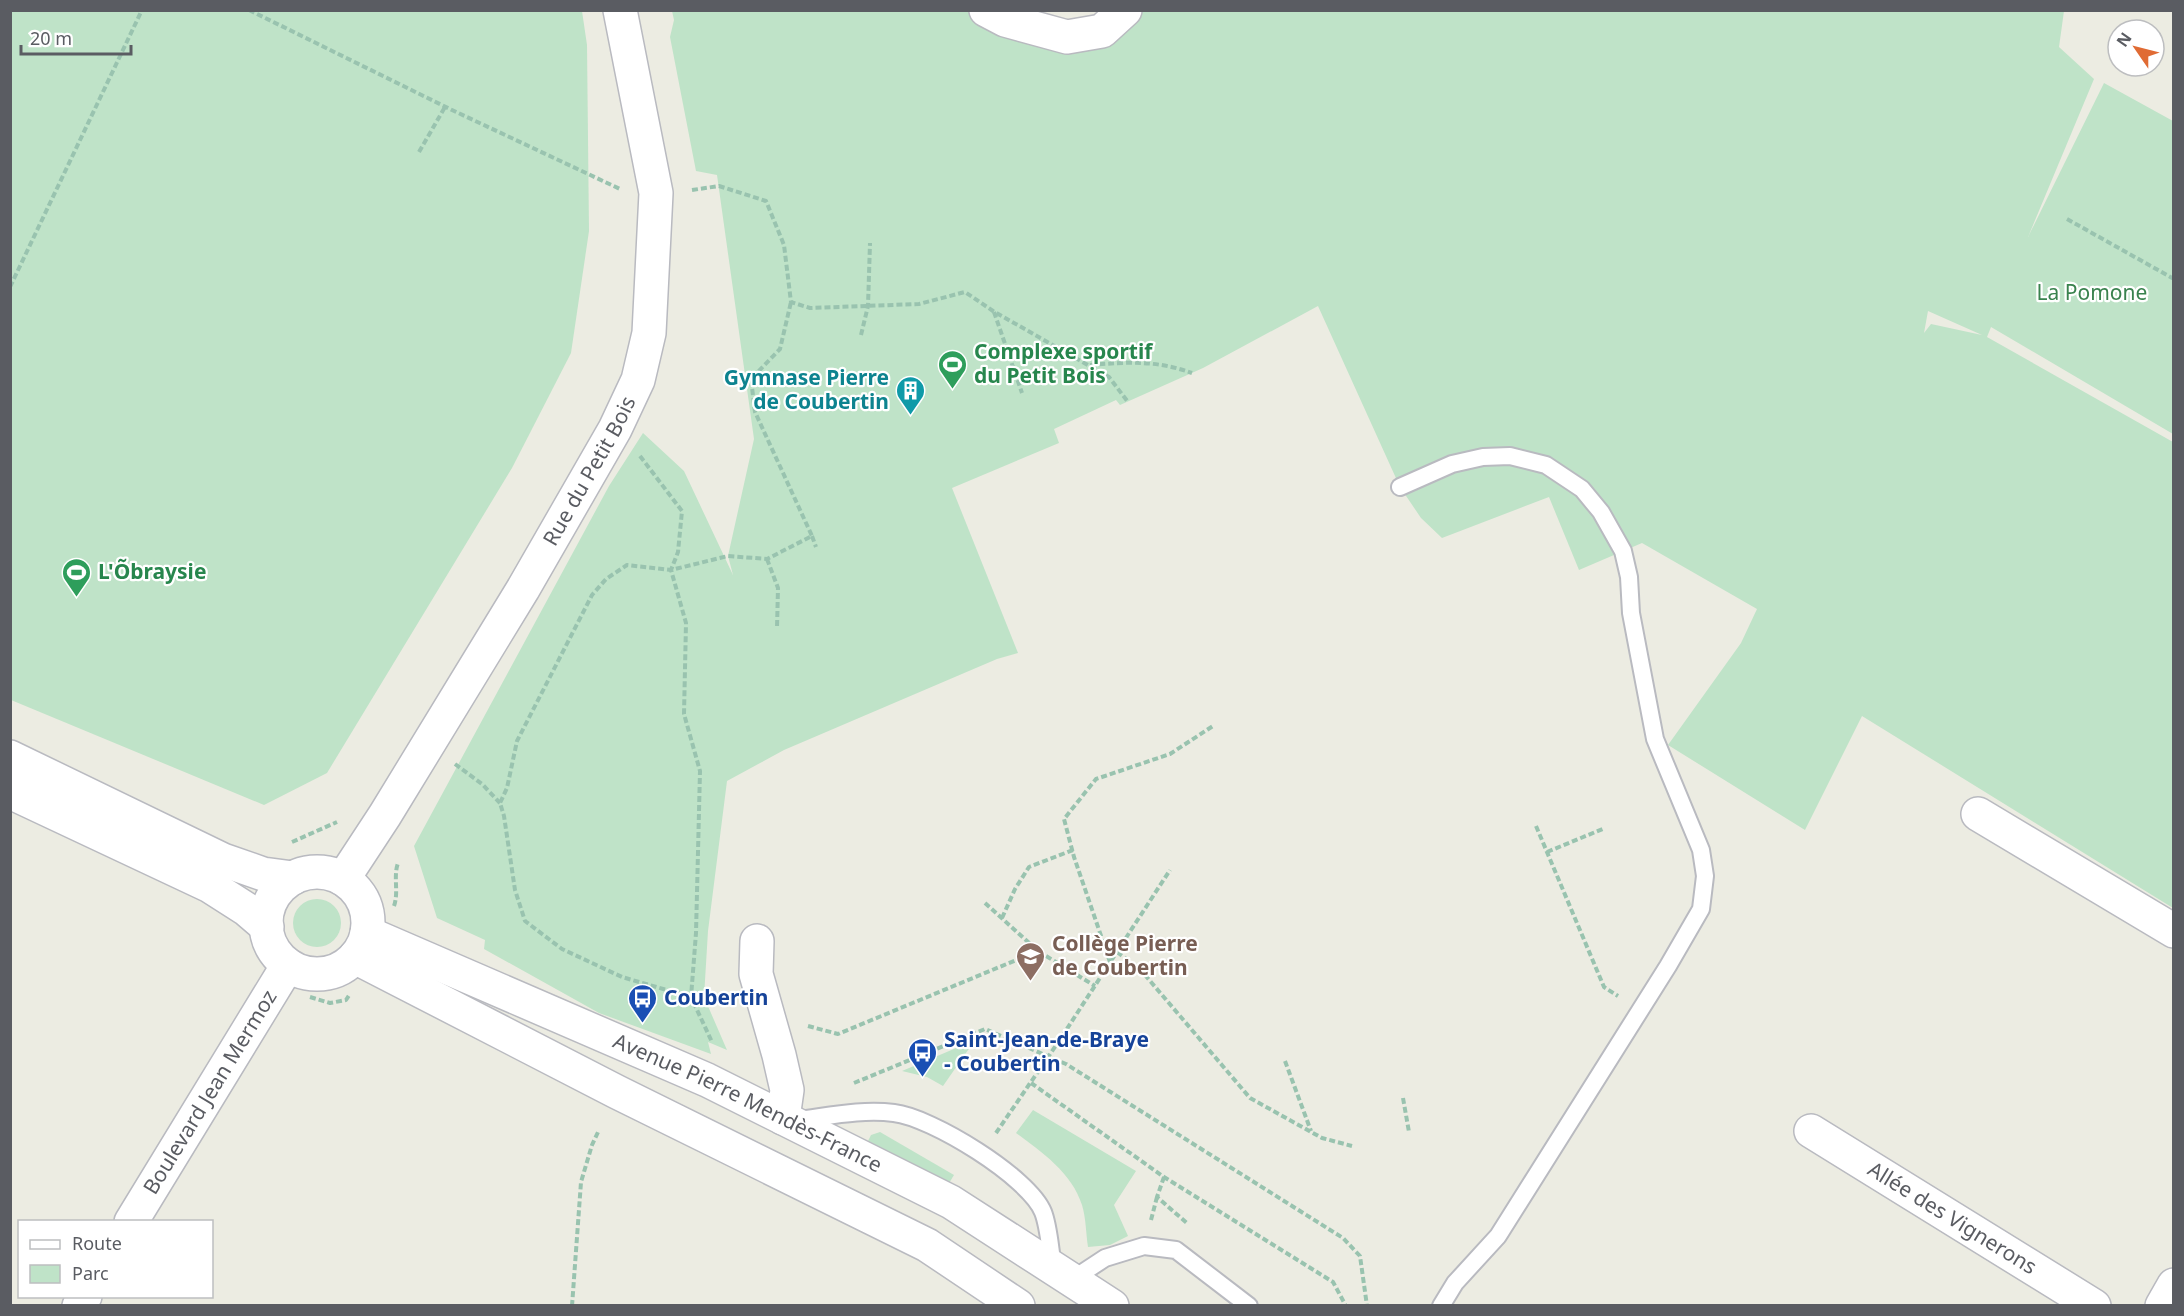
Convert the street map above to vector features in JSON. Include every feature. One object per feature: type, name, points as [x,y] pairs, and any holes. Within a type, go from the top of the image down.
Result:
[{"type":"street","name":"Rue du Petit Bois","points":[[342,879],[385,815],[523,589],[615,429],[638,380],[649,333],[656,193],[620,10]]},
{"type":"street","points":[[986,10],[1005,20],[1067,37],[1102,31],[1125,10]]},
{"type":"street","points":[[10,757],[223,860],[263,874],[293,878]]},
{"type":"street","points":[[10,792],[210,886],[246,909],[267,927]]},
{"type":"street","points":[[1978,814],[2174,931]]},
{"type":"street","points":[[309,873],[326,873],[342,879],[355,889],[364,902],[368,917],[361,945],[344,967],[330,972],[316,974],[302,972],[288,965],[270,942],[267,927],[268,912],[273,899],[281,887],[293,878],[309,873]]},
{"type":"street","points":[[757,941],[756,974],[787,1090],[786,1120]]},
{"type":"street","points":[[361,945],[617,1092],[927,1245],[1018,1305]]},
{"type":"street","name":"Avenue Pierre Mendès-France","points":[[361,945],[707,1080],[951,1202],[1112,1305]]},
{"type":"street","name":"Boulevard Jean Mermoz","points":[[132,1220],[288,965]]},
{"type":"street","name":"Allée des Vignerons","points":[[1811,1131],[2094,1305]]},
{"type":"street","points":[[2162,1305],[2174,1285]]},
{"type":"lane","points":[[1400,487],[1452,464],[1483,457],[1510,456],[1546,465],[1582,489],[1601,512],[1623,551],[1629,577],[1631,614],[1655,739],[1701,849],[1705,876],[1701,909],[1640,1010],[1498,1236],[1455,1283],[1442,1305]]},
{"type":"lane","points":[[786,1120],[868,1112],[896,1113],[930,1125],[982,1155],[1022,1183],[1043,1212],[1063,1273],[1144,1246],[1176,1250],[1249,1305]]},
{"type":"path","points":[[249,10],[445,107],[621,190]]},
{"type":"path","points":[[10,287],[143,11]]},
{"type":"path","points":[[419,152],[445,107]]},
{"type":"path","points":[[687,190],[719,186],[766,201],[784,245],[791,302],[780,349],[751,379],[755,412],[816,547]]},
{"type":"path","points":[[2067,219],[2174,279]]},
{"type":"path","points":[[861,335],[868,306],[870,243]]},
{"type":"path","points":[[791,302],[810,308],[919,304],[965,292],[993,311],[1109,377],[1128,402]]},
{"type":"path","points":[[993,311],[1022,393]]},
{"type":"path","points":[[1089,365],[1143,362],[1171,365],[1192,373]]},
{"type":"path","points":[[615,429],[645,461],[682,511],[678,552],[671,570],[686,623],[684,714],[700,771],[692,997],[715,1049]]},
{"type":"path","points":[[500,803],[507,788],[518,741],[592,595],[606,579],[627,565],[671,570],[728,556],[767,559],[812,536]]},
{"type":"path","points":[[767,559],[778,588],[777,628]]},
{"type":"path","points":[[1110,962],[1072,850],[1064,819],[1096,779],[1170,754],[1213,726]]},
{"type":"path","points":[[454,763],[482,784],[500,803],[515,890],[525,921],[562,949],[622,977],[692,997]]},
{"type":"path","points":[[1536,826],[1604,987],[1640,1010]]},
{"type":"path","points":[[1547,852],[1605,828]]},
{"type":"path","points":[[1002,918],[1015,889],[1029,867],[1072,850]]},
{"type":"path","points":[[991,1140],[1031,1083],[1170,870]]},
{"type":"path","points":[[984,903],[1038,951],[1095,986]]},
{"type":"path","points":[[768,1015],[838,1034],[1038,951]]},
{"type":"path","points":[[1117,952],[1139,968],[1251,1098],[1322,1138],[1352,1146]]},
{"type":"path","name":"Boulevard Jean Mermoz","points":[[305,996],[330,1003],[346,999],[351,992]]},
{"type":"path","points":[[848,1086],[985,1029],[1066,1064],[1343,1238],[1360,1256],[1367,1305]]},
{"type":"path","points":[[1285,1061],[1311,1131]]},
{"type":"path","points":[[1031,1083],[1164,1177],[1333,1282],[1346,1305]]},
{"type":"path","points":[[1403,1098],[1409,1132]]},
{"type":"path","points":[[572,1305],[581,1182],[599,1130]]},
{"type":"path","points":[[1149,1226],[1164,1177]]},
{"type":"path","points":[[1157,1197],[1188,1225]]},
{"type":"green space","name":"La Pomone","points":[[1140,10],[2064,11],[2059,47],[2094,79],[2028,237],[2104,83],[2173,121],[2173,434],[1991,327],[1987,337],[2173,442],[2173,908],[1862,716],[1805,830],[1668,745],[1741,643],[1757,609],[1642,543],[1579,570],[1549,497],[1442,538],[1421,518],[1400,487],[1318,306],[1203,368],[1120,405],[1116,400],[1054,429],[1059,443],[952,488],[1018,653],[997,659],[784,750],[727,781],[708,931],[704,997],[727,1050],[708,1042],[711,1054],[599,1013],[484,949],[485,940],[437,918],[414,846],[609,486],[643,433],[684,471],[733,575],[728,556],[754,439],[717,175],[696,171],[670,37],[674,20],[672,11],[976,11],[1054,47]],"holes":[[[1928,311],[1982,335],[1931,324],[1924,333]]]},
{"type":"green space","points":[[10,11],[582,11],[587,45],[589,231],[571,353],[512,468],[327,773],[264,805],[11,700]]},
{"type":"green space","points":[[317,899],[334,906],[341,923],[334,940],[317,947],[300,940],[293,923],[300,906]]},
{"type":"green space","points":[[975,1040],[943,1086],[927,1077],[902,1071]]},
{"type":"green space","points":[[1033,1110],[1136,1171],[1114,1205],[1128,1236],[1110,1245],[1088,1247],[1082,1205],[1071,1183],[1055,1164],[1016,1133]]},
{"type":"green space","points":[[880,1132],[954,1175],[946,1188],[873,1149],[868,1141],[871,1135]]},
{"type":"place","name":"Complexe sportif du Petit Bois","points":[[953,390]]},
{"type":"place","name":"Gymnase Pierre de Coubertin","points":[[910,416]]},
{"type":"place","name":"L'Õbraysie","points":[[77,598]]},
{"type":"place","name":"Collège Pierre de Coubertin","points":[[1031,982]]},
{"type":"place","name":"Coubertin","points":[[643,1024]]},
{"type":"place","name":"Saint-Jean-de-Braye - Coubertin","points":[[923,1078]]}]
